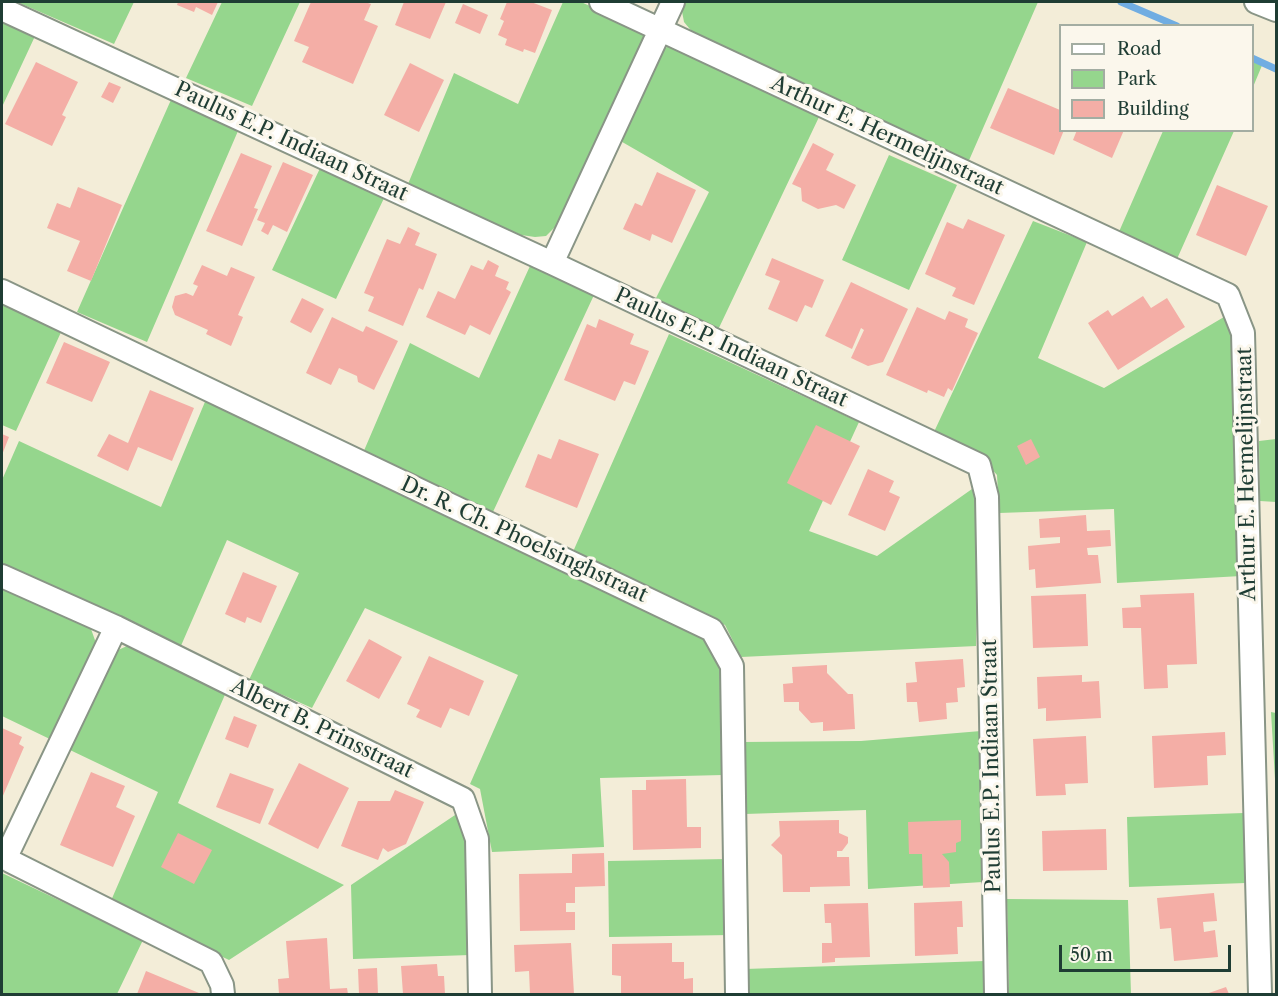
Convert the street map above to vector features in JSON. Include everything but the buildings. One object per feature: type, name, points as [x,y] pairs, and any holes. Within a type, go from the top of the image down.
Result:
[{"type":"street","name":"Arthur E. Hermelijnstraat","points":[[601,2],[1228,295],[1243,333],[1260,994]]},
{"type":"street","points":[[552,263],[673,2]]},
{"type":"street","points":[[1256,2],[1276,10]]},
{"type":"street","name":"Paulus E.P. Indiaan Straat","points":[[2,9],[552,263],[979,465],[987,497],[996,994]]},
{"type":"street","name":"Dr. R. Ch. Phoelsinghstraat","points":[[2,291],[712,630],[732,666],[737,994]]},
{"type":"street","name":"Albert B. Prinsstraat","points":[[2,576],[116,627],[463,799],[477,839],[480,994]]},
{"type":"street","points":[[116,627],[3,858],[211,962],[222,985],[223,994]]},
{"type":"green space","points":[[17,2],[134,2],[114,44]]},
{"type":"green space","points":[[222,2],[300,2],[252,106],[186,78]]},
{"type":"green space","points":[[563,2],[581,2],[639,28],[645,37],[642,51],[555,227],[546,236],[521,235],[408,184],[454,73],[518,104]]},
{"type":"green space","points":[[684,2],[1038,2],[967,165],[694,34],[684,22],[681,6]]},
{"type":"green space","points":[[2,18],[36,34],[2,107]]},
{"type":"green space","points":[[669,46],[678,48],[819,117],[717,332],[654,302],[709,192],[617,139],[659,51]]},
{"type":"green space","points":[[1254,58],[1263,63],[1254,85]]},
{"type":"green space","points":[[174,93],[241,124],[147,342],[77,312]]},
{"type":"green space","points":[[1163,132],[1234,132],[1177,259],[1118,234]]},
{"type":"green space","points":[[889,155],[957,185],[909,290],[842,260]]},
{"type":"green space","points":[[322,164],[386,194],[336,299],[272,270]]},
{"type":"green space","points":[[1033,221],[1087,242],[1038,358],[1104,388],[1229,314],[1236,336],[1241,576],[1117,583],[1114,509],[999,513],[997,475],[981,457],[933,434]]},
{"type":"green space","points":[[530,266],[594,295],[492,514],[363,453],[410,343],[479,378]]},
{"type":"green space","points":[[2,301],[62,330],[16,431],[2,425]]},
{"type":"green space","points":[[669,334],[859,422],[809,531],[877,556],[972,489],[980,504],[976,646],[741,657],[725,625],[572,554]]},
{"type":"green space","points":[[207,397],[711,641],[724,677],[723,775],[600,778],[604,847],[492,852],[480,789],[470,784],[518,675],[365,608],[312,708],[249,680],[299,573],[227,540],[180,648],[2,565],[2,480],[19,441],[161,507]]},
{"type":"green space","points":[[1276,439],[1276,502],[1260,501],[1259,441]]},
{"type":"green space","points":[[4,586],[80,619],[91,629],[96,643],[95,658],[56,742],[2,716],[2,593]]},
{"type":"green space","points":[[127,646],[139,646],[227,690],[178,803],[344,885],[229,960],[110,903],[158,792],[70,750],[116,651]]},
{"type":"green space","points":[[1271,712],[1276,713],[1276,780],[1275,779]]},
{"type":"green space","points":[[981,731],[983,882],[868,889],[866,810],[745,814],[743,742],[861,741]]},
{"type":"green space","points":[[458,813],[467,826],[470,955],[353,959],[351,885]]},
{"type":"green space","points":[[1244,813],[1246,883],[1129,887],[1127,817]]},
{"type":"green space","points":[[728,859],[730,935],[609,937],[608,861]]},
{"type":"green space","points":[[2,873],[143,940],[117,994],[2,994]]},
{"type":"green space","points":[[1007,899],[1128,900],[1131,994],[1009,994]]},
{"type":"green space","points":[[985,961],[986,994],[745,994],[745,969]]},
{"type":"waterway","points":[[1121,2],[1172,24]]},
{"type":"waterway","points":[[1254,59],[1276,69]]}]
